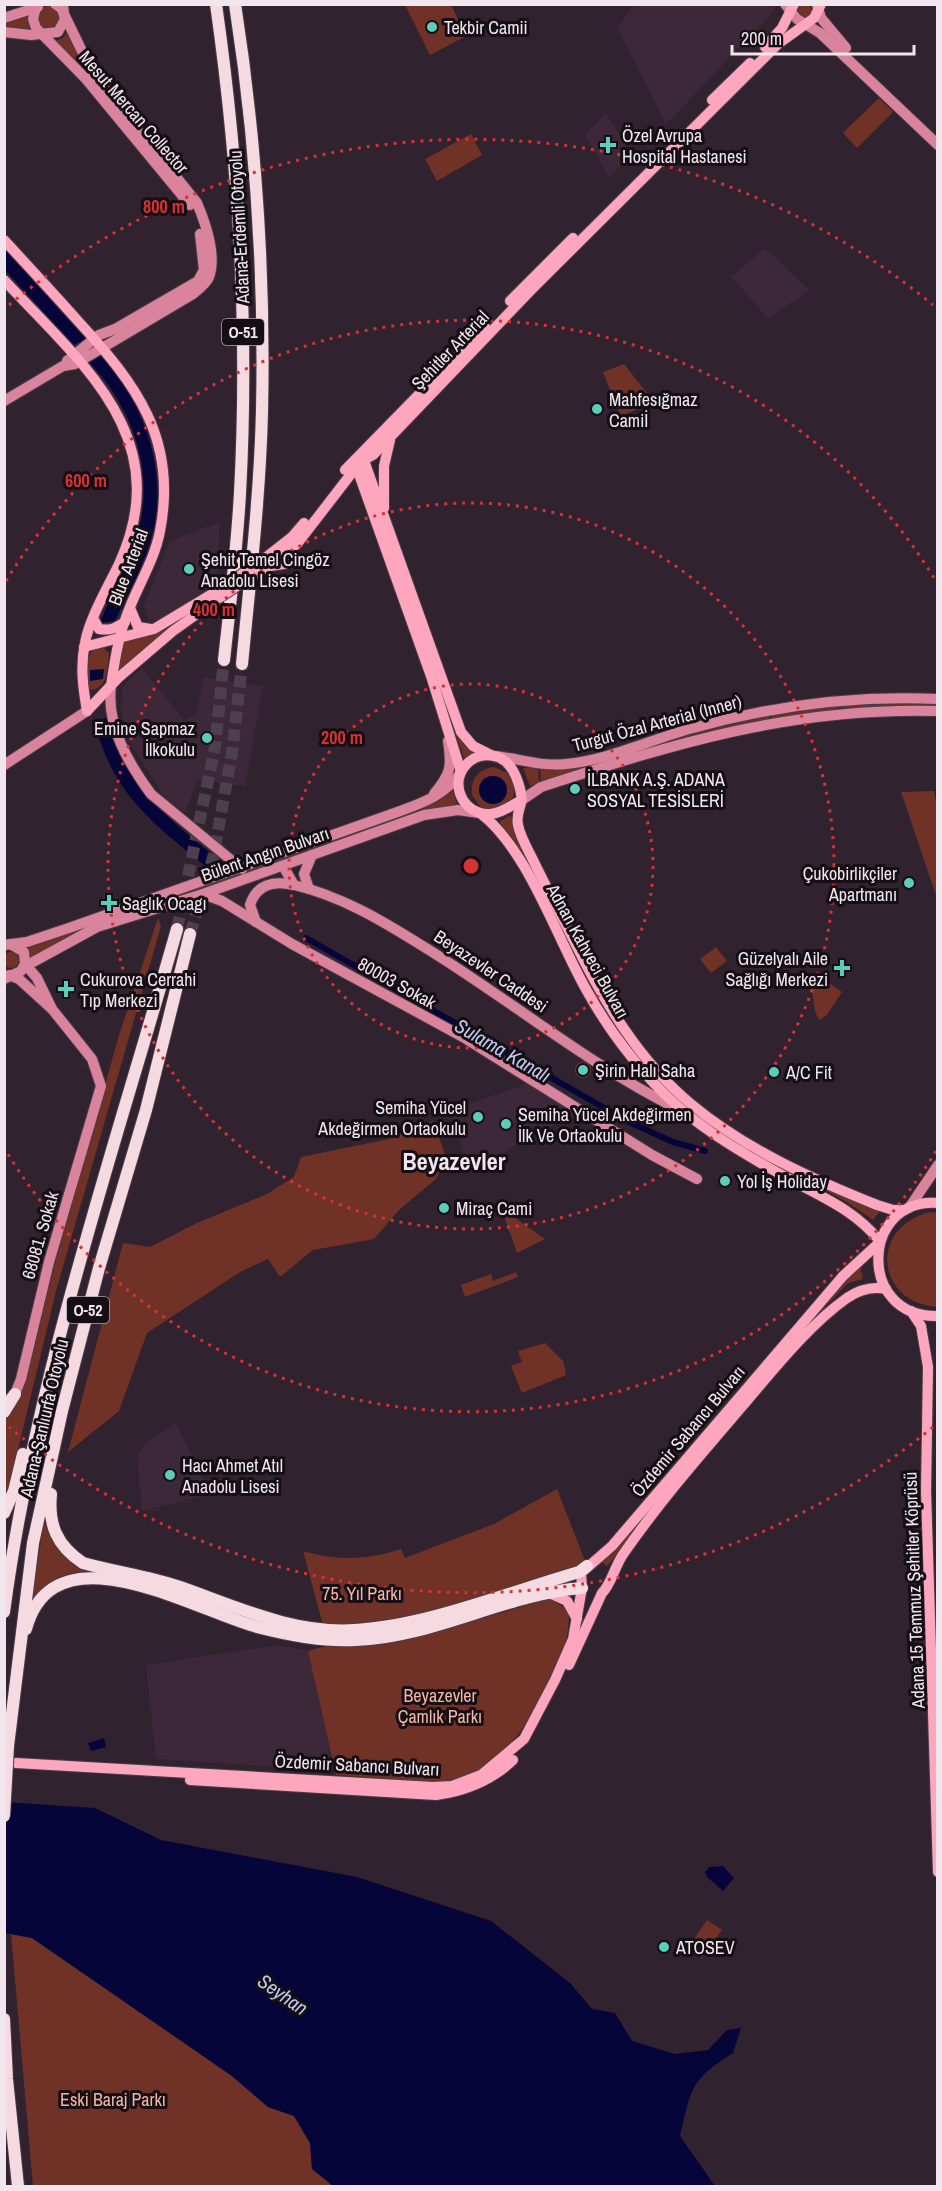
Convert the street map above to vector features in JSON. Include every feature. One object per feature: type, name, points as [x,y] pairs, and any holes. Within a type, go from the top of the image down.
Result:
[{"type":"highway","name":"Adana-Erdemli Otoyolu","points":[[216,4],[236,166],[243,339],[240,493],[224,660]]},
{"type":"highway","name":"Adana-Erdemli Otoyolu","points":[[235,4],[254,156],[261,264],[263,347],[258,485],[242,664]]},
{"type":"highway","name":"Adana-Şanlıurfa Otoyolu","points":[[4,1611],[25,1485],[42,1402],[82,1253],[177,929]]},
{"type":"highway","name":"Adana-Şanlıurfa Otoyolu","points":[[4,1816],[8,1746],[33,1543],[62,1411],[99,1268],[146,1110],[190,934]]},
{"type":"highway","points":[[4,1412],[15,1394]]},
{"type":"highway","points":[[4,1513],[42,1402]]},
{"type":"highway","points":[[62,1411],[49,1508],[55,1534],[71,1555],[83,1563],[179,1587],[258,1617],[329,1630],[380,1628],[515,1593],[579,1572],[587,1566]]},
{"type":"highway","points":[[14,1692],[30,1617],[40,1598],[51,1588],[80,1577],[97,1577],[143,1587],[256,1626],[300,1635],[354,1641],[403,1634],[545,1593],[582,1588]]},
{"type":"highway","points":[[4,2019],[7,2079],[18,2186]]},
{"type":"main road","name":"Mesut Mercan Collector","points":[[55,4],[63,9],[92,72],[191,192],[206,227],[211,259],[208,279],[193,294],[99,343]]},
{"type":"main road","points":[[39,6],[34,23],[43,34]]},
{"type":"main road","points":[[4,18],[39,6]]},
{"type":"main road","points":[[819,6],[826,26],[845,47],[938,136]]},
{"type":"main road","name":"Şehitler Arterial","points":[[84,647],[154,629],[267,567],[297,544],[359,459],[374,455],[584,237],[778,44],[814,18],[819,6]]},
{"type":"main road","points":[[790,7],[938,144]]},
{"type":"main road","name":"Şehitler Arterial","points":[[87,711],[111,686],[173,631],[292,537],[370,447],[544,266],[772,41],[790,7]]},
{"type":"main road","points":[[4,32],[53,34],[62,29],[63,9]]},
{"type":"main road","name":"Mesut Mercan Collector","points":[[4,401],[198,281],[204,270],[200,230],[185,196],[86,79],[43,34]]},
{"type":"main road","name":"Blue Arterial","points":[[4,240],[126,374],[141,399],[155,434],[162,469],[160,530],[154,554],[118,639],[111,686],[115,726],[131,766],[151,794],[242,869]]},
{"type":"main road","name":"Blue Arterial","points":[[4,280],[76,358],[111,401],[118,413],[134,460],[137,489],[134,523],[84,647],[82,678],[87,711]]},
{"type":"main road","points":[[384,515],[384,466],[392,434]]},
{"type":"main road","points":[[359,459],[366,491],[445,717],[461,772]]},
{"type":"main road","points":[[359,459],[384,515],[461,732],[473,746],[502,759],[514,772],[522,800],[499,812],[480,813],[463,801],[458,782],[461,772],[475,758],[493,756]]},
{"type":"main road","points":[[333,495],[352,486],[366,491]]},
{"type":"main road","points":[[267,567],[311,560]]},
{"type":"main road","points":[[130,608],[138,627],[154,629]]},
{"type":"main road","points":[[94,620],[96,626],[107,630],[113,630],[125,622]]},
{"type":"main road","name":"Turgut Özal Arterial (Inner)","points":[[493,756],[540,764],[568,764],[706,724],[810,705],[858,699],[938,699]]},
{"type":"main road","points":[[4,765],[87,711]]},
{"type":"main road","name":"Turgut Özal Arterial (Inner)","points":[[522,800],[541,787],[684,742],[737,729],[849,711],[938,711]]},
{"type":"main road","points":[[430,799],[449,774],[451,763],[445,717]]},
{"type":"main road","name":"Bülent Angın Bulvarı","points":[[7,944],[31,941],[242,869],[430,799],[452,786],[461,772]]},
{"type":"main road","name":"Adnan Kahveci Bulvarı","points":[[522,800],[517,819],[518,828],[590,972],[628,1033],[665,1079],[691,1104],[776,1159],[877,1205],[893,1210],[907,1209]]},
{"type":"main road","name":"Bülent Angın Bulvarı","points":[[7,976],[21,971],[25,964],[97,927],[203,894],[424,815],[458,810],[480,813]]},
{"type":"main road","name":"Adnan Kahveci Bulvarı","points":[[480,813],[495,824],[525,869],[587,992],[622,1045],[646,1075],[681,1110],[737,1149],[848,1209],[880,1241]]},
{"type":"main road","points":[[309,889],[304,874],[312,855]]},
{"type":"main road","points":[[283,866],[294,885]]},
{"type":"main road","name":"Beyazevler Caddesi","points":[[256,922],[250,905],[258,890],[275,882],[309,889],[356,906],[457,966],[591,1059],[681,1110]]},
{"type":"main road","name":"80003 Sokak","points":[[203,894],[222,901],[463,1038],[652,1155],[697,1179]]},
{"type":"main road","points":[[7,944],[24,952],[25,964],[42,987],[52,1009]]},
{"type":"main road","points":[[7,976],[35,992],[52,1009]]},
{"type":"main road","name":"68081. Sokak","points":[[15,1394],[25,1367],[49,1262],[101,1086],[92,1059],[52,1009]]},
{"type":"main road","points":[[907,1209],[938,1165]]},
{"type":"main road","points":[[907,1209],[938,1203]]},
{"type":"main road","name":"Özdemir Sabancı Bulvarı","points":[[886,1289],[867,1288],[847,1298],[787,1353],[709,1445],[624,1553],[610,1575],[608,1586],[529,1744],[494,1776],[469,1789],[436,1795],[15,1767],[452,1786],[481,1775],[524,1739],[555,1680],[573,1638],[582,1588],[581,1573],[612,1546],[843,1276],[880,1241],[888,1226],[907,1209]]},
{"type":"main road","points":[[880,1241],[877,1264],[886,1289],[895,1301],[911,1311],[938,1316]]},
{"type":"main road","name":"Adana 15 Temmuz Şehitler Köprüsü","points":[[911,1311],[921,1326],[927,1353],[926,1491],[938,1872]]},
{"type":"main road","points":[[4,1403],[15,1394]]},
{"type":"main road","points":[[587,1566],[599,1564],[610,1575]]},
{"type":"main road","points":[[582,1588],[591,1594],[603,1593]]},
{"type":"main road","points":[[545,1593],[567,1601],[577,1620]]},
{"type":"shaded area","points":[[773,4],[776,9],[666,124],[617,28],[634,5]]},
{"type":"shaded area","name":"Özel Avrupa Hospital Hastanesi","points":[[606,113],[632,155],[609,178],[585,135]]},
{"type":"shaded area","points":[[765,248],[810,290],[768,318],[731,277]]},
{"type":"shaded area","name":"Şehit Temel Cingöz Anadolu Lisesi","points":[[220,522],[217,582],[167,616],[149,622],[144,605],[170,541]]},
{"type":"shaded area","name":"Emine Sapmaz İlkokulu","points":[[142,668],[184,720],[197,714],[203,677],[263,686],[245,786],[198,780],[184,813],[163,795],[126,736],[121,708],[122,687]]},
{"type":"shaded area","name":"Semiha Yücel Akdeğirmen İlk Ve Ortaokulu","points":[[528,1083],[582,1113],[532,1135],[478,1169],[463,1152],[450,1111]]},
{"type":"shaded area","name":"Hacı Ahmet Atıl Anadolu Lisesi","points":[[176,1423],[210,1494],[142,1511],[137,1456],[145,1443]]},
{"type":"shaded area","points":[[278,1645],[308,1651],[333,1763],[301,1768],[156,1759],[146,1665]]},
{"type":"green space","points":[[805,4],[810,6],[812,11],[810,16],[805,18],[800,16],[798,11],[800,6]]},
{"type":"green space","points":[[405,5],[451,5],[466,36],[430,55]]},
{"type":"green space","points":[[49,6],[57,10],[61,18],[57,26],[49,30],[41,26],[37,18],[41,10]]},
{"type":"green space","points":[[27,15],[31,32],[5,28],[5,20]]},
{"type":"green space","points":[[67,32],[155,152],[55,41],[63,38]]},
{"type":"green space","points":[[879,98],[893,112],[857,148],[843,133]]},
{"type":"green space","points":[[471,134],[482,155],[437,181],[425,159]]},
{"type":"green space","points":[[624,364],[654,402],[621,416],[603,372]]},
{"type":"green space","points":[[298,537],[117,672],[124,641],[158,633]]},
{"type":"green space","points":[[103,647],[109,653],[106,676],[101,685],[91,690],[86,676],[88,660],[92,651]]},
{"type":"green space","points":[[435,675],[459,737],[474,753],[464,758]]},
{"type":"green space","points":[[938,704],[937,707],[838,708],[838,706]]},
{"type":"green space","points":[[837,706],[837,709],[772,719],[771,716]]},
{"type":"green space","points":[[769,716],[770,719],[693,735],[541,782],[540,768]]},
{"type":"green space","points":[[494,767],[510,774],[514,793],[504,809],[482,809],[472,795],[472,785],[476,776]],"holes":[[[490,776],[503,800],[497,804],[483,779]]]},
{"type":"green space","points":[[523,768],[538,768],[539,782],[530,786]]},
{"type":"green space","points":[[453,791],[457,804],[418,812],[246,874],[129,912],[437,802]]},
{"type":"green space","points":[[934,791],[938,812],[936,895],[901,792]]},
{"type":"green space","points":[[511,815],[519,839],[614,1021],[718,1127],[882,1209],[873,1220],[824,1189],[738,1144],[695,1113],[660,1081],[630,1046],[581,971],[515,841],[499,822]]},
{"type":"green space","points":[[126,912],[79,931],[30,959],[27,947]]},
{"type":"green space","points":[[158,918],[161,926],[56,1291],[5,1504],[5,1419],[31,1361],[55,1263],[119,1035]]},
{"type":"green space","points":[[716,947],[727,961],[711,973],[700,959]]},
{"type":"green space","points":[[11,952],[17,954],[19,960],[17,966],[11,968],[5,966],[3,960],[5,954]]},
{"type":"green space","points":[[810,977],[821,977],[842,992],[826,1016],[819,1020],[815,1011]]},
{"type":"green space","name":"Şirin Halı Saha","points":[[583,1062],[589,1064],[591,1070],[589,1076],[583,1078],[577,1076],[575,1070],[577,1064]]},
{"type":"green space","points":[[433,1121],[446,1157],[441,1170],[436,1179],[399,1210],[374,1239],[313,1250],[280,1277],[268,1259],[240,1272],[147,1333],[119,1411],[68,1452],[123,1243],[150,1247],[195,1224],[267,1194],[294,1177],[301,1157],[389,1139]]},
{"type":"green space","points":[[505,1211],[545,1239],[517,1253],[503,1213]]},
{"type":"green space","points":[[930,1212],[937,1213],[937,1307],[916,1302],[901,1292],[891,1279],[887,1263],[889,1247],[897,1232],[910,1220]]},
{"type":"green space","points":[[860,1266],[863,1279],[848,1283],[826,1306],[607,1566],[601,1562],[825,1302]]},
{"type":"green space","points":[[516,1272],[518,1277],[465,1297],[461,1285],[491,1274],[493,1281]]},
{"type":"green space","points":[[545,1343],[563,1361],[566,1375],[522,1393],[511,1366],[522,1362],[518,1351]]},
{"type":"green space","name":"75. Yıl Parkı","points":[[557,1489],[587,1566],[430,1616],[324,1629],[303,1551],[352,1558],[401,1549],[405,1558],[494,1524]]},
{"type":"green space","points":[[44,1521],[51,1540],[65,1556],[88,1567],[174,1588],[255,1618],[293,1628],[332,1634],[360,1633],[419,1624],[388,1630],[357,1634],[341,1635],[293,1631],[239,1617],[144,1582],[122,1576],[82,1572],[54,1580],[31,1604]]},
{"type":"green space","name":"Beyazevler Çamlık Parkı","points":[[549,1599],[567,1609],[568,1625],[565,1645],[545,1692],[532,1714],[518,1735],[492,1762],[467,1775],[440,1782],[336,1775],[308,1651],[421,1634]]},
{"type":"green space","points":[[707,1920],[722,1930],[702,1958],[688,1948]]},
{"type":"green space","name":"Eski Baraj Parkı","points":[[11,1934],[32,1938],[232,2076],[268,2107],[294,2116],[310,2143],[312,2169],[333,2186],[33,2186]]},
{"type":"water","points":[[5,250],[86,339],[74,345],[5,270]]},
{"type":"water","points":[[101,354],[116,373],[140,415],[154,460],[157,507],[150,544],[115,621],[100,623],[136,539],[142,515],[144,491],[137,444],[129,422],[105,380],[89,362]]},
{"type":"water","points":[[104,669],[103,679],[90,681],[90,670]]},
{"type":"water","points":[[107,718],[115,743],[138,784],[169,818],[225,865],[210,870],[137,806],[112,769],[102,746],[94,720]]},
{"type":"water","points":[[493,776],[503,780],[507,790],[503,800],[493,804],[483,800],[479,790],[483,780]]},
{"type":"water","points":[[104,1738],[106,1747],[91,1751],[88,1743]]},
{"type":"water","name":"Seyhan","points":[[4,1802],[95,1808],[161,1840],[357,1877],[491,1921],[570,1983],[592,2009],[615,2013],[632,2041],[675,2054],[708,2050],[727,2030],[741,2028],[733,2053],[708,2071],[695,2087],[690,2096],[680,2136],[715,2186],[333,2186],[312,2169],[310,2143],[294,2116],[268,2107],[232,2076],[32,1938],[5,1933]]},
{"type":"water","points":[[723,1866],[734,1878],[723,1891],[707,1877],[705,1872],[709,1867]]},
{"type":"waterway","name":"Sulama Kanalı","points":[[306,938],[629,1122],[673,1142],[705,1151]]},
{"type":"tunnel","points":[[177,929],[215,747],[224,660]]},
{"type":"tunnel","points":[[190,934],[213,858],[232,753],[242,664]]},
{"type":"place","name":"Tekbir Camii","points":[[432,27]]},
{"type":"place","name":"Özel Avrupa Hospital Hastanesi","points":[[608,145]]},
{"type":"place","name":"Mahfesığmaz Camiİ","points":[[597,409]]},
{"type":"place","name":"Şehit Temel Cingöz Anadolu Lisesi","points":[[189,569]]},
{"type":"place","name":"Emine Sapmaz İlkokulu","points":[[207,738]]},
{"type":"place","name":"İLBANK A.Ş. ADANA SOSYAL TESİSLERİ","points":[[575,789]]},
{"type":"place","name":"Çukobirlikçiler Apartmanı","points":[[909,883]]},
{"type":"place","name":"Saglık Ocagı","points":[[109,903]]},
{"type":"place","name":"Güzelyalı Aile Sağlığı Merkezi","points":[[842,968]]},
{"type":"place","name":"Cukurova Cerrahi Tıp Merkezi","points":[[66,989]]},
{"type":"place","name":"Şirin Halı Saha","points":[[583,1070]]},
{"type":"place","name":"A/C Fit","points":[[774,1072]]},
{"type":"place","name":"Semiha Yücel Akdeğirmen Ortaokulu","points":[[478,1117]]},
{"type":"place","name":"Semiha Yücel Akdeğirmen İlk Ve Ortaokulu","points":[[506,1124]]},
{"type":"place","name":"Yol İş Holiday","points":[[725,1181]]},
{"type":"place","name":"Miraç Cami","points":[[444,1208]]},
{"type":"place","name":"Hacı Ahmet Atıl Anadolu Lisesi","points":[[170,1475]]},
{"type":"place","name":"ATOSEV","points":[[664,1947]]},
{"type":"district","name":"Beyazevler","points":[[454,1161]]}]
